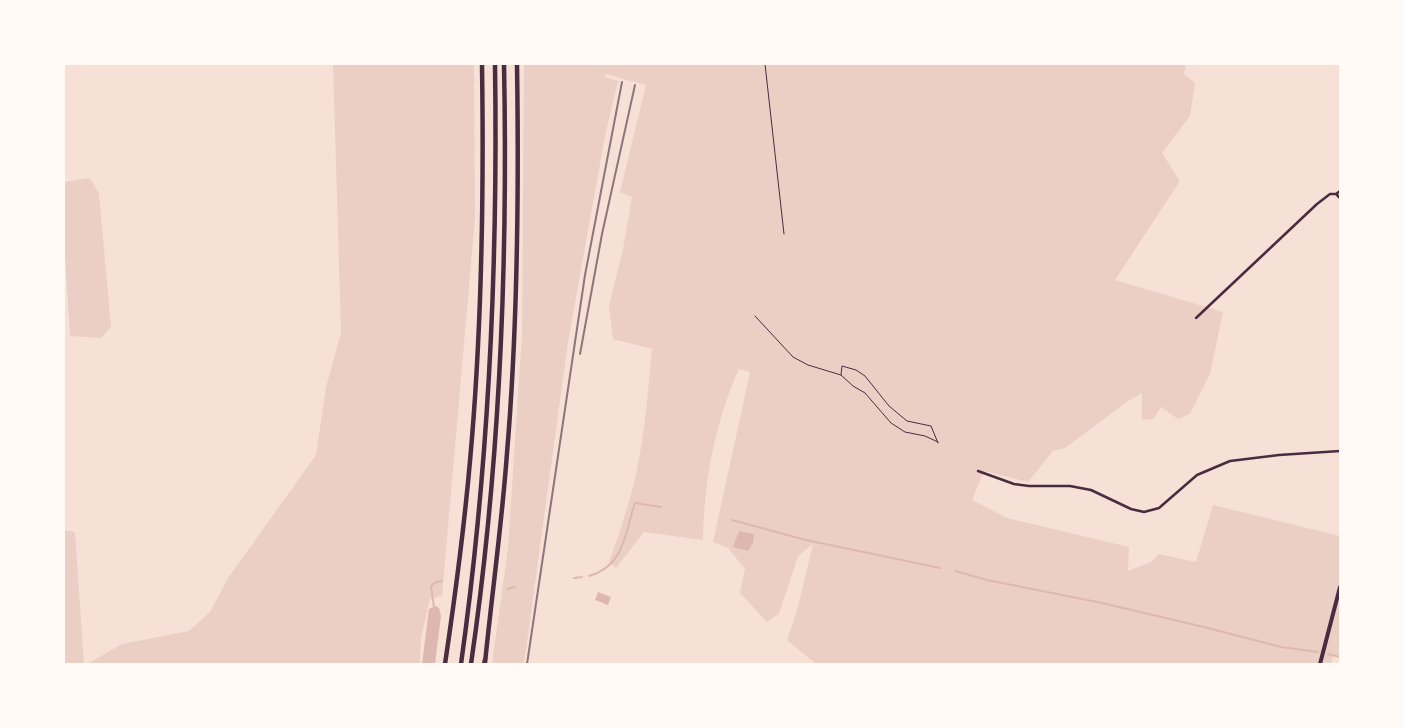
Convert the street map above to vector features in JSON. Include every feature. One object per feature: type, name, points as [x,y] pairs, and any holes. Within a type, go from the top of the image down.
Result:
[{"type":"highway","points":[[445,664],[465,513],[475,399],[482,261],[482,64]]},
{"type":"highway","points":[[461,664],[477,535],[488,405],[495,252],[495,64]]},
{"type":"highway","points":[[471,664],[488,515],[501,332],[505,185],[504,64]]},
{"type":"highway","points":[[485,663],[510,412],[518,222],[518,64]]},
{"type":"main road","points":[[1320,664],[1340,587]]},
{"type":"street","points":[[1196,318],[1316,204],[1330,194],[1336,194],[1340,191]]},
{"type":"street","points":[[1336,194],[1340,198]]},
{"type":"street","points":[[978,471],[1014,484],[1070,486],[1091,490],[1131,509],[1144,512],[1160,508],[1197,475],[1230,461],[1279,455],[1340,451]]},
{"type":"path","points":[[765,64],[784,234]]},
{"type":"path","points":[[755,316],[793,357],[808,365],[841,376],[865,393],[891,423],[906,432],[925,436],[938,443],[931,426],[907,420],[889,406],[865,376],[856,370],[842,366],[841,376]]},
{"type":"shaded area","points":[[333,64],[474,64],[475,218],[442,596],[430,599],[421,638],[420,664],[87,664],[122,644],[189,631],[210,612],[228,578],[316,455],[326,387],[341,333]]},
{"type":"shaded area","points":[[524,64],[1186,64],[1184,74],[1195,83],[1190,116],[1162,153],[1180,181],[1115,280],[1223,312],[1210,374],[1190,414],[1178,419],[1161,407],[1153,419],[1142,420],[1142,393],[1128,401],[1065,448],[1053,451],[1028,482],[984,471],[972,500],[1007,518],[1129,547],[1128,571],[1151,562],[1159,554],[1196,562],[1213,505],[1340,536],[1340,656],[1334,655],[1331,664],[816,664],[787,640],[797,611],[813,544],[798,556],[779,614],[767,622],[740,593],[745,569],[728,548],[713,542],[750,372],[739,369],[723,410],[712,453],[706,496],[703,540],[644,532],[616,568],[609,561],[624,518],[636,474],[644,427],[652,349],[613,339],[609,306],[623,249],[632,197],[620,192],[646,85],[605,74],[605,77],[618,81],[605,136],[568,342],[524,664],[492,664],[508,548],[522,334]]},
{"type":"shaded area","points":[[90,178],[99,194],[111,327],[101,338],[70,336],[64,240],[64,182]]},
{"type":"shaded area","points":[[64,530],[75,532],[84,664],[64,664]]},
{"type":"shaded area","points":[[739,531],[754,534],[753,543],[748,551],[733,547]]},
{"type":"shaded area","points":[[598,592],[611,597],[608,605],[595,600]]},
{"type":"shaded area","points":[[436,606],[439,608],[441,616],[435,664],[422,664],[429,609]]},
{"type":"waterway","points":[[589,576],[601,571],[617,556],[626,536],[635,503],[661,507]]},
{"type":"waterway","points":[[732,520],[806,540],[940,568]]},
{"type":"waterway","points":[[955,571],[987,580],[1102,603],[1281,647],[1318,652]]},
{"type":"waterway","points":[[574,578],[582,577]]},
{"type":"waterway","points":[[434,607],[431,587],[434,583],[442,581]]},
{"type":"waterway","points":[[507,589],[515,587]]},
{"type":"waterway","points":[[1328,654],[1340,657]]},
{"type":"railway","points":[[527,664],[585,275],[622,82]]},
{"type":"railway","points":[[580,354],[602,234],[635,85]]}]
